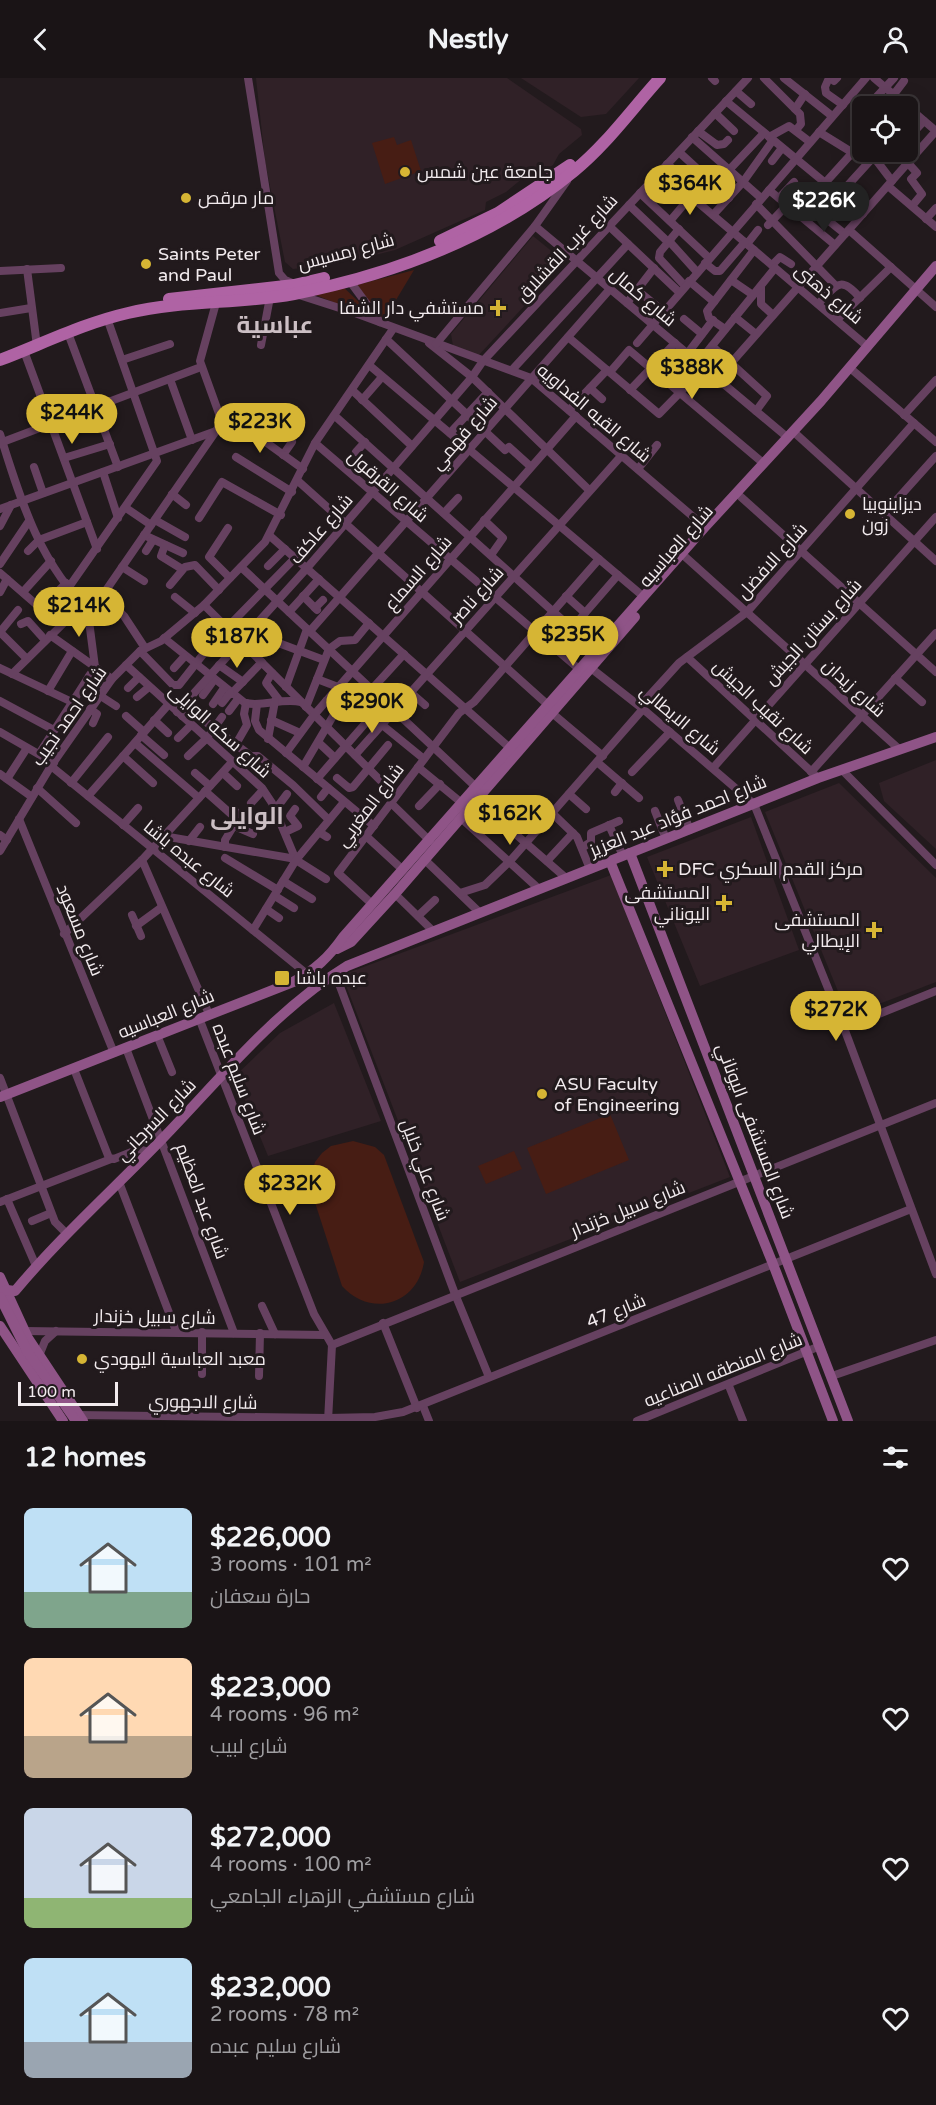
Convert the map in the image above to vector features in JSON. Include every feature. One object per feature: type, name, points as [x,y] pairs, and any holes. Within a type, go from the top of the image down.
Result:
[{"type":"main road","name":"شارع رمسيس","points":[[0,353],[68,333],[107,318],[148,309],[270,297],[391,260],[455,235],[498,213],[567,166],[599,140],[651,78]]},
{"type":"main road","name":"شارع رمسيس","points":[[0,360],[24,351],[98,313],[134,304],[294,289],[349,280],[396,267],[459,242],[521,210],[573,172],[603,146],[660,78]]},
{"type":"main road","name":"شارع العباسيه","points":[[585,666],[596,650],[644,597],[741,497],[936,266]]},
{"type":"main road","name":"شارع العباسيه","points":[[337,949],[343,937],[550,709],[585,666],[684,556],[705,527],[791,436]]},
{"type":"main road","name":"شارع العباسيه","points":[[3,1096],[310,973],[337,949],[351,942],[395,894],[462,819],[472,797],[511,749],[550,709]]},
{"type":"main road","name":"شارع احمد فؤاد عبد العزيز","points":[[335,973],[362,958],[690,830],[754,804],[815,775],[842,770],[934,739]]},
{"type":"main road","name":"شارع المستشفى اليوناني","points":[[626,855],[660,926],[848,1421]]},
{"type":"main road","name":"شارع المستشفى اليوناني","points":[[610,861],[740,1181],[833,1421]]},
{"type":"main road","points":[[641,934],[660,926]]},
{"type":"main road","points":[[310,973],[320,976],[318,985]]},
{"type":"main road","name":"شارع السرجاني","points":[[2,1293],[15,1291],[36,1266],[163,1139],[269,1027],[335,973]]},
{"type":"main road","points":[[0,1277],[2,1293],[33,1361],[70,1420]]},
{"type":"main road","points":[[2,1293],[39,1356],[70,1420]]},
{"type":"main road","points":[[0,1304],[37,1372],[70,1420]]},
{"type":"main road","points":[[1,1331],[70,1420]]},
{"type":"street","points":[[248,78],[279,273],[294,289]]},
{"type":"street","name":"شارع غرب القشلاق","points":[[483,361],[748,78]]},
{"type":"street","points":[[764,78],[802,118],[796,130]]},
{"type":"street","points":[[784,78],[832,116]]},
{"type":"street","points":[[637,343],[866,78]]},
{"type":"street","points":[[874,78],[893,94],[904,81]]},
{"type":"street","points":[[877,96],[894,78]]},
{"type":"street","points":[[833,79],[825,87],[826,93],[843,105]]},
{"type":"street","points":[[736,91],[752,104]]},
{"type":"street","points":[[795,109],[805,94]]},
{"type":"street","points":[[726,101],[863,214]]},
{"type":"street","points":[[715,113],[734,131]]},
{"type":"street","points":[[918,116],[936,131],[918,152]]},
{"type":"street","points":[[918,127],[924,121]]},
{"type":"street","points":[[730,169],[785,126],[796,130],[810,142]]},
{"type":"street","points":[[819,132],[852,152]]},
{"type":"street","points":[[695,134],[717,145],[724,144],[728,140]]},
{"type":"street","points":[[695,134],[743,182],[759,201],[770,223],[836,286]]},
{"type":"street","points":[[713,214],[743,182],[769,137]]},
{"type":"street","points":[[772,161],[782,148]]},
{"type":"street","points":[[679,152],[729,198]]},
{"type":"street","points":[[825,183],[852,154]]},
{"type":"street","points":[[839,195],[866,162]]},
{"type":"street","points":[[879,162],[890,183],[936,227]]},
{"type":"street","points":[[717,379],[909,162],[917,173],[911,179],[912,183],[922,194],[912,206]]},
{"type":"street","points":[[668,164],[687,180]]},
{"type":"street","name":"شارع ذهنى","points":[[661,171],[868,347]]},
{"type":"street","name":"شارع رمسيس","points":[[436,344],[535,226],[573,172]]},
{"type":"street","points":[[779,198],[794,182]]},
{"type":"street","points":[[769,190],[835,245]]},
{"type":"street","points":[[640,193],[679,229],[715,271],[720,271],[758,230]]},
{"type":"street","points":[[670,221],[691,196]]},
{"type":"street","points":[[628,205],[669,242],[697,272]]},
{"type":"street","points":[[770,223],[787,205]]},
{"type":"street","points":[[926,219],[936,208]]},
{"type":"street","points":[[819,213],[891,267],[936,307]]},
{"type":"street","name":"شارع كمال","points":[[535,226],[756,411],[791,436],[856,489],[936,561]]},
{"type":"street","points":[[609,226],[679,292]]},
{"type":"street","points":[[679,229],[660,252],[660,261],[714,302]]},
{"type":"street","points":[[512,370],[595,277],[628,244]]},
{"type":"street","points":[[725,329],[713,320],[707,311],[754,250]]},
{"type":"street","points":[[568,336],[661,414],[680,393],[712,346],[761,285],[780,257],[791,264]]},
{"type":"street","points":[[837,320],[891,267]]},
{"type":"street","points":[[0,271],[61,268]]},
{"type":"street","points":[[627,303],[654,268]]},
{"type":"street","points":[[27,269],[36,343]]},
{"type":"street","name":"شارع القبه الفداويه","points":[[349,280],[381,323]]},
{"type":"street","points":[[731,280],[753,295]]},
{"type":"street","points":[[818,304],[836,286],[848,284],[860,298]]},
{"type":"street","points":[[761,285],[761,304],[773,315]]},
{"type":"street","name":"شارع القبه الفداويه","points":[[294,289],[393,329],[531,378],[705,527]]},
{"type":"street","name":"شارع فهمي","points":[[309,630],[610,289]]},
{"type":"street","points":[[637,290],[663,311]]},
{"type":"street","points":[[261,345],[270,297]]},
{"type":"street","points":[[216,303],[200,356],[201,367],[225,419],[303,469]]},
{"type":"street","points":[[0,314],[32,308]]},
{"type":"street","points":[[735,317],[756,334]]},
{"type":"street","points":[[42,608],[68,585],[97,549],[157,463],[156,452],[107,318]]},
{"type":"street","points":[[684,319],[702,334]]},
{"type":"street","points":[[687,354],[713,320]]},
{"type":"street","name":"شارع احمد نجيب","points":[[0,851],[37,788],[105,687],[142,650],[164,638],[204,605],[270,536],[315,444],[393,329]]},
{"type":"street","points":[[68,333],[118,467]]},
{"type":"street","points":[[386,339],[505,450],[508,447],[530,466]]},
{"type":"street","points":[[426,341],[472,377],[589,490]]},
{"type":"street","points":[[630,390],[675,343]]},
{"type":"street","points":[[122,360],[170,344]]},
{"type":"street","points":[[712,346],[766,396],[756,411]]},
{"type":"street","name":"شارع السماع","points":[[286,753],[314,715],[546,448],[590,388],[629,350],[651,369]]},
{"type":"street","points":[[24,351],[97,549]]},
{"type":"street","name":"شارع عاكف","points":[[179,714],[212,678],[219,665],[240,641],[346,524],[472,377],[483,361]]},
{"type":"street","points":[[369,365],[644,597]]},
{"type":"street","points":[[92,612],[68,585],[39,540],[21,501],[1,440],[51,424],[201,367]]},
{"type":"street","points":[[850,368],[936,442]]},
{"type":"street","points":[[651,369],[763,464]]},
{"type":"street","points":[[362,400],[382,377]]},
{"type":"street","points":[[170,379],[192,440]]},
{"type":"street","points":[[904,415],[936,380]]},
{"type":"street","points":[[590,388],[602,399]]},
{"type":"street","points":[[352,390],[412,446]]},
{"type":"street","points":[[450,433],[488,392]]},
{"type":"street","points":[[335,416],[596,650]]},
{"type":"street","points":[[39,754],[95,667],[89,621],[92,612],[225,419]]},
{"type":"street","name":"شارع الافضل","points":[[460,894],[484,885],[510,861],[687,657],[747,612],[914,423]]},
{"type":"street","points":[[0,509],[216,430]]},
{"type":"street","points":[[283,455],[292,442]]},
{"type":"street","points":[[356,452],[365,442]]},
{"type":"street","points":[[64,458],[110,444]]},
{"type":"street","name":"شارع القرقول","points":[[315,444],[558,651],[585,666]]},
{"type":"street","points":[[638,469],[657,445]]},
{"type":"street","name":"شارع ناصر","points":[[355,754],[622,455]]},
{"type":"street","points":[[884,514],[936,456]]},
{"type":"street","points":[[236,457],[292,492]]},
{"type":"street","points":[[34,467],[43,493]]},
{"type":"street","points":[[103,472],[118,518]]},
{"type":"street","points":[[298,481],[505,666],[639,798]]},
{"type":"street","points":[[199,518],[222,482],[281,515]]},
{"type":"street","points":[[172,494],[186,505]]},
{"type":"street","points":[[741,497],[936,672]]},
{"type":"street","points":[[444,513],[458,498]]},
{"type":"street","points":[[0,526],[11,505]]},
{"type":"street","points":[[126,508],[185,537]]},
{"type":"street","name":"شارع بستان الجيش","points":[[713,768],[936,517]]},
{"type":"street","points":[[484,520],[503,538],[491,555]]},
{"type":"street","points":[[0,564],[29,521]]},
{"type":"street","points":[[28,551],[39,540],[87,522]]},
{"type":"street","points":[[228,528],[209,557],[231,578]]},
{"type":"street","points":[[144,535],[183,553]]},
{"type":"street","points":[[270,536],[511,749]]},
{"type":"street","points":[[146,551],[153,540]]},
{"type":"street","points":[[165,545],[161,556],[182,569]]},
{"type":"street","points":[[268,566],[285,549]]},
{"type":"street","name":"شارع زيدان","points":[[684,556],[899,749]]},
{"type":"street","points":[[103,595],[124,616],[142,650],[175,686],[212,643],[295,558]]},
{"type":"street","name":"شارع المغربي","points":[[372,904],[338,874],[459,713],[466,709],[599,559]]},
{"type":"street","points":[[23,592],[51,561]]},
{"type":"street","points":[[170,585],[182,569],[195,565],[219,590]]},
{"type":"street","points":[[122,567],[144,581]]},
{"type":"street","points":[[241,567],[433,747],[472,797],[566,878]]},
{"type":"street","points":[[0,573],[60,625]]},
{"type":"street","points":[[558,651],[585,613],[618,575]]},
{"type":"street","points":[[0,592],[7,579]]},
{"type":"street","points":[[289,612],[319,579]]},
{"type":"street","points":[[303,596],[316,609],[323,600]]},
{"type":"street","points":[[566,596],[585,613]]},
{"type":"street","points":[[175,597],[195,613]]},
{"type":"street","points":[[12,674],[83,604]]},
{"type":"street","points":[[204,605],[355,754],[430,841]]},
{"type":"street","points":[[18,610],[0,632],[27,658]]},
{"type":"street","points":[[21,624],[28,621],[47,638],[72,651],[112,679]]},
{"type":"street","points":[[304,706],[329,650],[340,641],[355,640],[369,623]]},
{"type":"street","points":[[286,687],[309,630]]},
{"type":"street","points":[[249,632],[324,660]]},
{"type":"street","points":[[815,775],[862,716],[936,633]]},
{"type":"street","points":[[164,638],[184,657],[246,704],[277,700],[304,706]]},
{"type":"street","points":[[212,643],[227,656]]},
{"type":"street","points":[[48,691],[72,651]]},
{"type":"street","points":[[372,689],[404,654]]},
{"type":"street","points":[[174,668],[184,657]]},
{"type":"street","name":"شارع نقيب الجيش","points":[[687,657],[815,775]]},
{"type":"street","points":[[222,703],[262,662]]},
{"type":"street","name":"شارع سكه الوايلى","points":[[126,665],[168,705],[234,761],[263,790],[275,810],[296,860]]},
{"type":"street","points":[[219,665],[243,682]]},
{"type":"street","name":"شارع الايطالي","points":[[585,666],[642,707],[754,804]]},
{"type":"street","points":[[0,668],[72,702]]},
{"type":"street","points":[[268,739],[277,700],[266,683],[272,673]]},
{"type":"street","points":[[89,676],[105,687]]},
{"type":"street","points":[[128,688],[138,677]]},
{"type":"street","points":[[203,695],[212,678]]},
{"type":"street","points":[[896,678],[922,702]]},
{"type":"street","points":[[317,679],[338,687]]},
{"type":"street","points":[[137,697],[149,687]]},
{"type":"street","points":[[410,692],[425,705]]},
{"type":"street","points":[[213,704],[231,693]]},
{"type":"street","points":[[229,711],[231,693]]},
{"type":"street","points":[[99,695],[116,706]]},
{"type":"street","points":[[0,701],[54,730]]},
{"type":"street","points":[[326,701],[381,724],[424,759]]},
{"type":"street","points":[[236,744],[247,726],[244,714],[246,704]]},
{"type":"street","points":[[257,704],[256,725],[268,739],[374,826]]},
{"type":"street","points":[[88,796],[168,705]]},
{"type":"street","points":[[303,767],[339,706]]},
{"type":"street","points":[[179,714],[189,708]]},
{"type":"street","points":[[90,709],[96,714],[93,723]]},
{"type":"street","points":[[126,716],[164,755]]},
{"type":"street","points":[[189,756],[207,738],[222,717]]},
{"type":"street","points":[[317,779],[369,719]]},
{"type":"street","points":[[154,720],[168,733]]},
{"type":"street","points":[[271,720],[300,733]]},
{"type":"street","points":[[206,722],[251,756],[258,756],[293,784],[329,820]]},
{"type":"street","points":[[178,738],[191,725]]},
{"type":"street","name":"شارع عبده باشا","points":[[0,732],[39,754],[71,783],[253,930],[310,973]]},
{"type":"street","points":[[632,772],[670,732]]},
{"type":"street","points":[[71,783],[108,737]]},
{"type":"street","points":[[135,743],[199,798]]},
{"type":"street","points":[[319,743],[335,758]]},
{"type":"street","points":[[337,778],[351,788],[388,745]]},
{"type":"street","points":[[27,747],[3,777],[32,797]]},
{"type":"street","points":[[123,756],[153,783]]},
{"type":"street","points":[[64,934],[142,860],[234,761]]},
{"type":"street","points":[[418,766],[440,784],[472,797]]},
{"type":"street","points":[[842,770],[936,865]]},
{"type":"street","points":[[195,773],[208,789],[239,817],[232,825],[225,847]]},
{"type":"street","points":[[223,773],[237,786]]},
{"type":"street","points":[[615,792],[622,783]]},
{"type":"street","points":[[419,806],[440,784]]},
{"type":"street","points":[[37,788],[76,823]]},
{"type":"street","points":[[321,797],[328,788]]},
{"type":"street","points":[[251,803],[263,790]]},
{"type":"street","points":[[275,810],[287,794]]},
{"type":"street","points":[[569,794],[586,809]]},
{"type":"street","points":[[678,800],[690,830]]},
{"type":"street","points":[[253,930],[296,860],[344,801]]},
{"type":"street","points":[[754,804],[844,1028],[936,1274]]},
{"type":"street","points":[[123,825],[138,808]]},
{"type":"street","points":[[285,832],[300,824],[290,816],[295,809]]},
{"type":"street","points":[[655,811],[666,839]]},
{"type":"street","points":[[552,813],[573,833],[583,847],[590,869]]},
{"type":"street","name":"شارع مسعود","points":[[19,819],[114,1053]]},
{"type":"street","points":[[462,819],[539,889]]},
{"type":"street","points":[[583,847],[591,842],[591,833],[619,820]]},
{"type":"street","points":[[232,825],[253,834]]},
{"type":"street","points":[[609,825],[626,855]]},
{"type":"street","points":[[189,841],[200,827]]},
{"type":"street","points":[[319,832],[327,837]]},
{"type":"street","points":[[548,861],[573,833]]},
{"type":"street","points":[[0,835],[7,840]]},
{"type":"street","points":[[164,836],[296,860],[326,879]]},
{"type":"street","points":[[366,836],[403,870]]},
{"type":"street","points":[[225,858],[294,908]]},
{"type":"street","name":"شارع سليم عبده","points":[[142,860],[204,1016],[222,1076],[314,1314],[332,1345]]},
{"type":"street","points":[[425,860],[479,912]]},
{"type":"street","points":[[283,881],[312,899]]},
{"type":"street","points":[[395,894],[432,930]]},
{"type":"street","points":[[418,916],[435,900]]},
{"type":"street","points":[[136,926],[162,907]]},
{"type":"street","points":[[266,909],[279,918]]},
{"type":"street","points":[[132,915],[141,936]]},
{"type":"street","name":"شارع علي خليل","points":[[335,973],[455,1294],[489,1377]]},
{"type":"street","points":[[844,1028],[936,991]]},
{"type":"street","points":[[157,1035],[172,1072]]},
{"type":"street","name":"شارع عبد العظيم","points":[[126,1047],[163,1139],[234,1333]]},
{"type":"street","points":[[74,1069],[111,1159]]},
{"type":"street","points":[[0,1078],[3,1096],[51,1213],[58,1226],[67,1234]]},
{"type":"street","name":"شارع سبيل خزندار","points":[[332,1345],[936,1103]]},
{"type":"street","points":[[36,1266],[4,1200],[139,1149],[149,1152]]},
{"type":"street","points":[[119,1182],[176,1331]]},
{"type":"street","name":"شارع 47","points":[[328,1420],[375,1417],[420,1407],[489,1377],[911,1209]]},
{"type":"street","points":[[32,1221],[51,1213]]},
{"type":"street","points":[[262,1306],[275,1334]]},
{"type":"street","points":[[383,1323],[420,1407],[429,1421]]},
{"type":"street","name":"شارع سبيل خزندار","points":[[24,1330],[325,1335]]},
{"type":"street","points":[[39,1356],[45,1341],[56,1331]]},
{"type":"street","points":[[202,1332],[202,1374]]},
{"type":"street","points":[[259,1376],[260,1333]]},
{"type":"street","points":[[832,1376],[936,1340]]},
{"type":"street","points":[[328,1420],[332,1345]]},
{"type":"street","name":"شارع المنطقه الصناعيه","points":[[637,1421],[729,1386],[820,1346]]},
{"type":"street","points":[[729,1386],[743,1421]]},
{"type":"street","name":"شارع الاجهوري","points":[[70,1420],[156,1418],[328,1420]]},
{"type":"shaded area","name":"جامعة عين شمس","points":[[256,78],[507,78],[581,129],[582,135],[559,154],[553,165],[535,178],[523,178],[506,192],[486,202],[485,210],[395,250],[359,259],[359,256],[331,250],[329,259],[322,266],[293,269],[285,262],[265,161]]},
{"type":"shaded area","name":"جامعة عين شمس","points":[[521,78],[639,78],[606,114],[581,117]]},
{"type":"shaded area","points":[[394,137],[397,145],[411,140],[421,171],[385,184],[372,143]]},
{"type":"shaded area","name":"مستشفي دار الشفا","points":[[533,236],[565,262],[478,356],[453,346],[451,334]]},
{"type":"shaded area","points":[[414,270],[384,320],[357,285]]},
{"type":"shaded area","points":[[339,283],[378,320],[308,292]]},
{"type":"shaded area","points":[[936,760],[936,849],[884,801],[879,783]]},
{"type":"shaded area","name":"المستشفى الإيطالي","points":[[839,783],[936,878],[936,982],[848,1016],[765,812]]},
{"type":"shaded area","name":"المستشفى اليوناني","points":[[751,817],[799,950],[700,986],[647,857]]},
{"type":"shaded area","name":"ASU Faculty of Engineering","points":[[611,875],[730,1177],[460,1282],[342,975]]},
{"type":"shaded area","points":[[334,1003],[381,1121],[268,1156],[235,1076],[280,1033]]},
{"type":"shaded area","points":[[610,1114],[629,1160],[546,1194],[527,1148]]},
{"type":"shaded area","points":[[353,1141],[375,1147],[384,1155],[424,1262],[420,1277],[412,1288],[403,1297],[391,1302],[379,1304],[366,1302],[342,1286],[309,1184],[315,1162],[322,1153],[331,1146]]},
{"type":"shaded area","points":[[514,1151],[522,1169],[486,1184],[478,1166]]},
{"type":"place","name":"جامعة عين شمس","points":[[405,172]]},
{"type":"place","name":"مار مرقص","points":[[186,198]]},
{"type":"place","name":"Saints Peter and Paul","points":[[146,264]]},
{"type":"place","name":"مستشفي دار الشفا","points":[[498,308]]},
{"type":"place","name":"ديزاينوبيا زون","points":[[850,514]]},
{"type":"place","name":"DFC مركز القدم السكري","points":[[665,869]]},
{"type":"place","name":"المستشفى اليوناني","points":[[724,903]]},
{"type":"place","name":"المستشفى الإيطالي","points":[[874,930]]},
{"type":"place","name":"عبده باشا","points":[[282,978]]},
{"type":"place","name":"ASU Faculty of Engineering","points":[[542,1094]]},
{"type":"place","name":"معبد العباسية اليهودي","points":[[82,1359]]},
{"type":"district","name":"عباسية","points":[[275,325]]},
{"type":"district","name":"الوايلى","points":[[247,816]]}]
